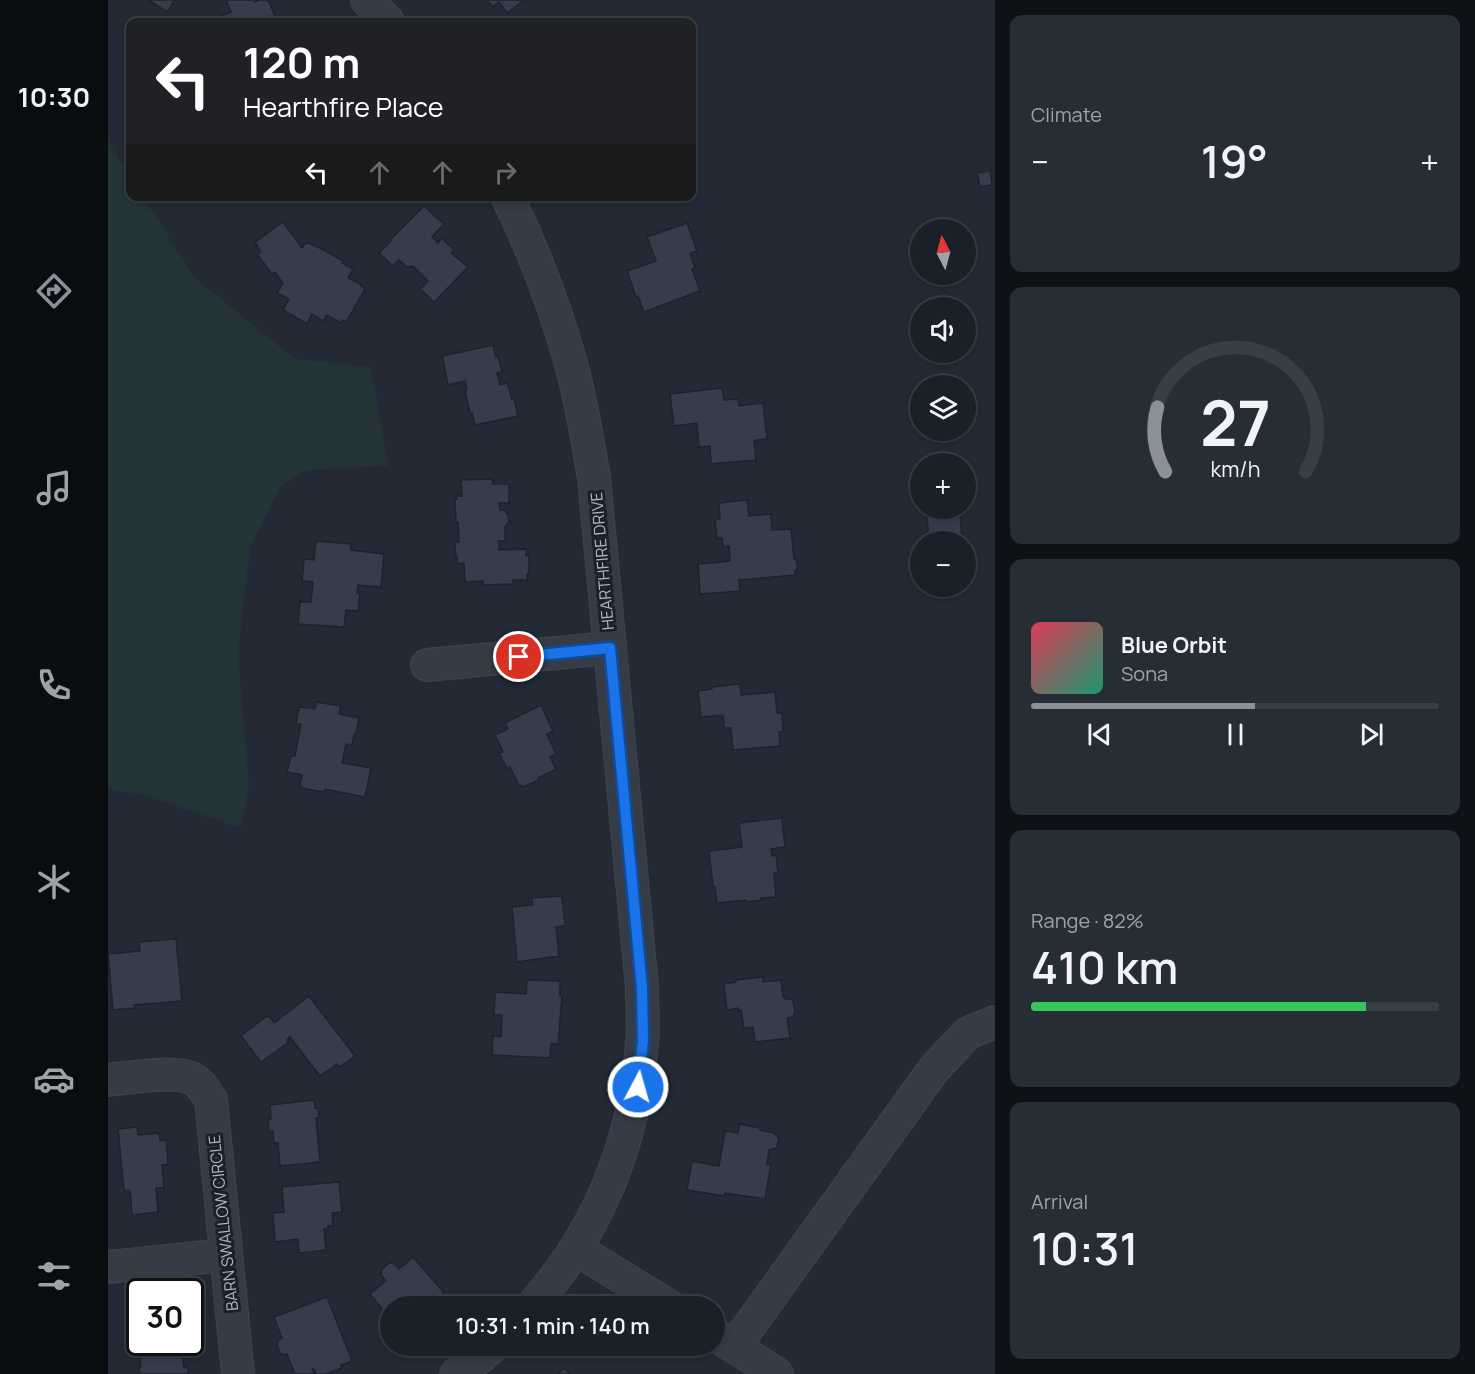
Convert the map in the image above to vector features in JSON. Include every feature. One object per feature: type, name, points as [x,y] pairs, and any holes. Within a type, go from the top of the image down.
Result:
[{"type":"street","points":[[367,0],[384,18]]},
{"type":"street","name":"HEARTHFIRE DRIVE","points":[[509,201],[548,289],[570,360],[581,404],[594,477],[642,988],[643,1041],[638,1087],[617,1167],[602,1202],[576,1249],[541,1296]]},
{"type":"street","points":[[427,665],[610,648]]},
{"type":"street","points":[[725,1340],[934,1069],[968,1033],[995,1022]]},
{"type":"street","name":"BARN SWALLOW CIRCLE","points":[[108,1080],[175,1074],[187,1076],[203,1087],[211,1100],[238,1374]]},
{"type":"street","points":[[576,1249],[653,1296]]},
{"type":"street","points":[[108,1267],[226,1255]]},
{"type":"street","points":[[725,1342],[777,1374]]},
{"type":"street","points":[[456,1374],[481,1356]]},
{"type":"shaded area","points":[[108,134],[111,146],[126,170],[126,201],[146,201],[196,279],[295,359],[370,367],[389,466],[304,470],[280,487],[250,547],[238,652],[249,786],[241,828],[141,794],[108,790]]},
{"type":"building","points":[[149,0],[175,0],[167,12]]},
{"type":"building","points":[[226,0],[255,0],[255,2],[268,0],[275,16],[274,18],[222,18],[221,16],[231,12]]},
{"type":"building","points":[[487,0],[524,0],[507,13],[499,2],[493,7]]},
{"type":"building","points":[[990,171],[992,185],[980,187],[977,173]]},
{"type":"building","points":[[424,206],[444,224],[432,237],[438,243],[442,238],[454,250],[451,253],[468,267],[434,302],[420,289],[428,281],[413,266],[407,267],[399,260],[393,266],[379,253]]},
{"type":"building","points":[[283,222],[302,248],[306,242],[343,261],[342,263],[353,269],[348,278],[365,289],[346,322],[342,320],[341,323],[327,315],[323,321],[312,314],[307,324],[283,310],[289,299],[277,293],[283,283],[275,272],[272,274],[257,254],[261,252],[255,242]]},
{"type":"building","points":[[687,223],[697,251],[690,253],[695,268],[692,269],[700,291],[644,312],[627,271],[656,261],[647,237]]},
{"type":"building","points":[[493,345],[502,372],[497,373],[500,385],[507,383],[512,399],[514,398],[518,416],[475,425],[465,391],[467,390],[465,381],[448,385],[442,356]]},
{"type":"building","points":[[722,388],[724,400],[738,399],[739,406],[763,403],[767,439],[754,441],[756,460],[711,464],[710,446],[699,447],[697,423],[674,426],[670,394]]},
{"type":"building","points":[[492,479],[493,484],[509,484],[509,503],[499,503],[500,510],[504,510],[508,515],[509,522],[505,527],[505,541],[499,541],[499,550],[526,549],[526,556],[529,555],[527,580],[513,580],[513,584],[483,585],[483,581],[465,582],[464,563],[458,564],[456,557],[455,543],[459,542],[455,499],[457,496],[462,496],[461,480]]},
{"type":"building","points":[[747,500],[749,516],[771,514],[772,530],[791,529],[794,559],[797,561],[795,575],[739,580],[740,591],[700,594],[698,564],[730,561],[729,546],[723,547],[722,538],[717,538],[715,520],[720,519],[719,503]]},
{"type":"building","points":[[927,519],[960,519],[961,531],[928,531]]},
{"type":"building","points":[[316,541],[351,544],[351,550],[384,554],[381,587],[358,585],[357,593],[360,594],[358,611],[346,610],[344,627],[298,624],[300,602],[311,602],[313,582],[302,581],[304,559],[314,560]]},
{"type":"building","points":[[740,684],[741,695],[775,692],[777,713],[782,713],[783,732],[779,732],[780,746],[733,750],[731,728],[724,728],[723,715],[701,717],[698,691],[712,689],[711,687]]},
{"type":"building","points":[[316,702],[341,706],[339,714],[359,718],[352,745],[346,744],[342,763],[371,768],[365,797],[325,789],[324,792],[301,788],[302,775],[287,772],[291,756],[295,756],[301,724],[296,724],[299,707],[315,709]]},
{"type":"building","points":[[541,705],[553,731],[547,734],[556,754],[550,757],[556,769],[538,778],[539,780],[520,787],[510,767],[507,769],[499,753],[503,752],[495,735],[508,729],[505,723]]},
{"type":"building","points":[[782,818],[785,847],[771,849],[772,856],[776,855],[778,873],[774,873],[776,897],[746,902],[746,900],[717,903],[709,851],[742,847],[739,823]]},
{"type":"building","points":[[562,896],[565,926],[556,927],[559,956],[517,962],[512,907],[532,905],[532,898]]},
{"type":"building","points":[[176,939],[182,1001],[134,1005],[135,1008],[113,1010],[108,954],[140,951],[139,942]]},
{"type":"building","points":[[763,977],[763,982],[781,980],[783,997],[793,1001],[795,1011],[793,1017],[787,1018],[790,1038],[755,1042],[753,1027],[744,1028],[741,1010],[739,1011],[738,1008],[727,1010],[724,984],[736,982],[736,980]]},
{"type":"building","points":[[527,980],[560,981],[560,996],[562,996],[558,1044],[551,1044],[550,1058],[492,1055],[493,1036],[501,1037],[502,1015],[494,1015],[495,992],[526,994]]},
{"type":"building","points":[[309,996],[355,1056],[340,1067],[337,1064],[320,1076],[290,1037],[287,1040],[289,1042],[261,1062],[241,1036],[268,1015],[274,1023]]},
{"type":"building","points":[[314,1100],[319,1118],[316,1118],[320,1162],[280,1166],[278,1143],[274,1143],[273,1131],[269,1132],[270,1105]]},
{"type":"building","points":[[740,1124],[774,1133],[779,1138],[777,1148],[769,1150],[767,1164],[771,1165],[765,1199],[687,1190],[692,1161],[719,1166],[725,1131],[738,1133]]},
{"type":"building","points":[[137,1127],[138,1135],[159,1133],[160,1141],[166,1140],[168,1164],[162,1165],[164,1188],[156,1188],[158,1212],[132,1215],[130,1190],[124,1191],[118,1129]]},
{"type":"building","points":[[339,1182],[342,1212],[332,1213],[333,1226],[324,1229],[326,1250],[299,1253],[298,1239],[275,1242],[273,1213],[284,1212],[282,1187]]},
{"type":"building","points":[[413,1257],[444,1293],[440,1296],[380,1296],[380,1306],[370,1294],[386,1281],[381,1275],[382,1269],[389,1263],[395,1264],[399,1269]]},
{"type":"building","points":[[327,1297],[352,1361],[341,1365],[342,1368],[325,1374],[316,1374],[314,1368],[312,1369],[314,1373],[311,1374],[295,1374],[287,1354],[280,1353],[277,1344],[282,1338],[274,1317]]},
{"type":"building","points":[[140,1356],[182,1356],[184,1368],[188,1367],[188,1374],[140,1374],[139,1367],[141,1367]]},
{"type":"building","points":[[564,1368],[570,1374],[558,1374]]},
{"type":"route","points":[[519,657],[610,648],[642,988],[643,1041],[638,1087]]}]
